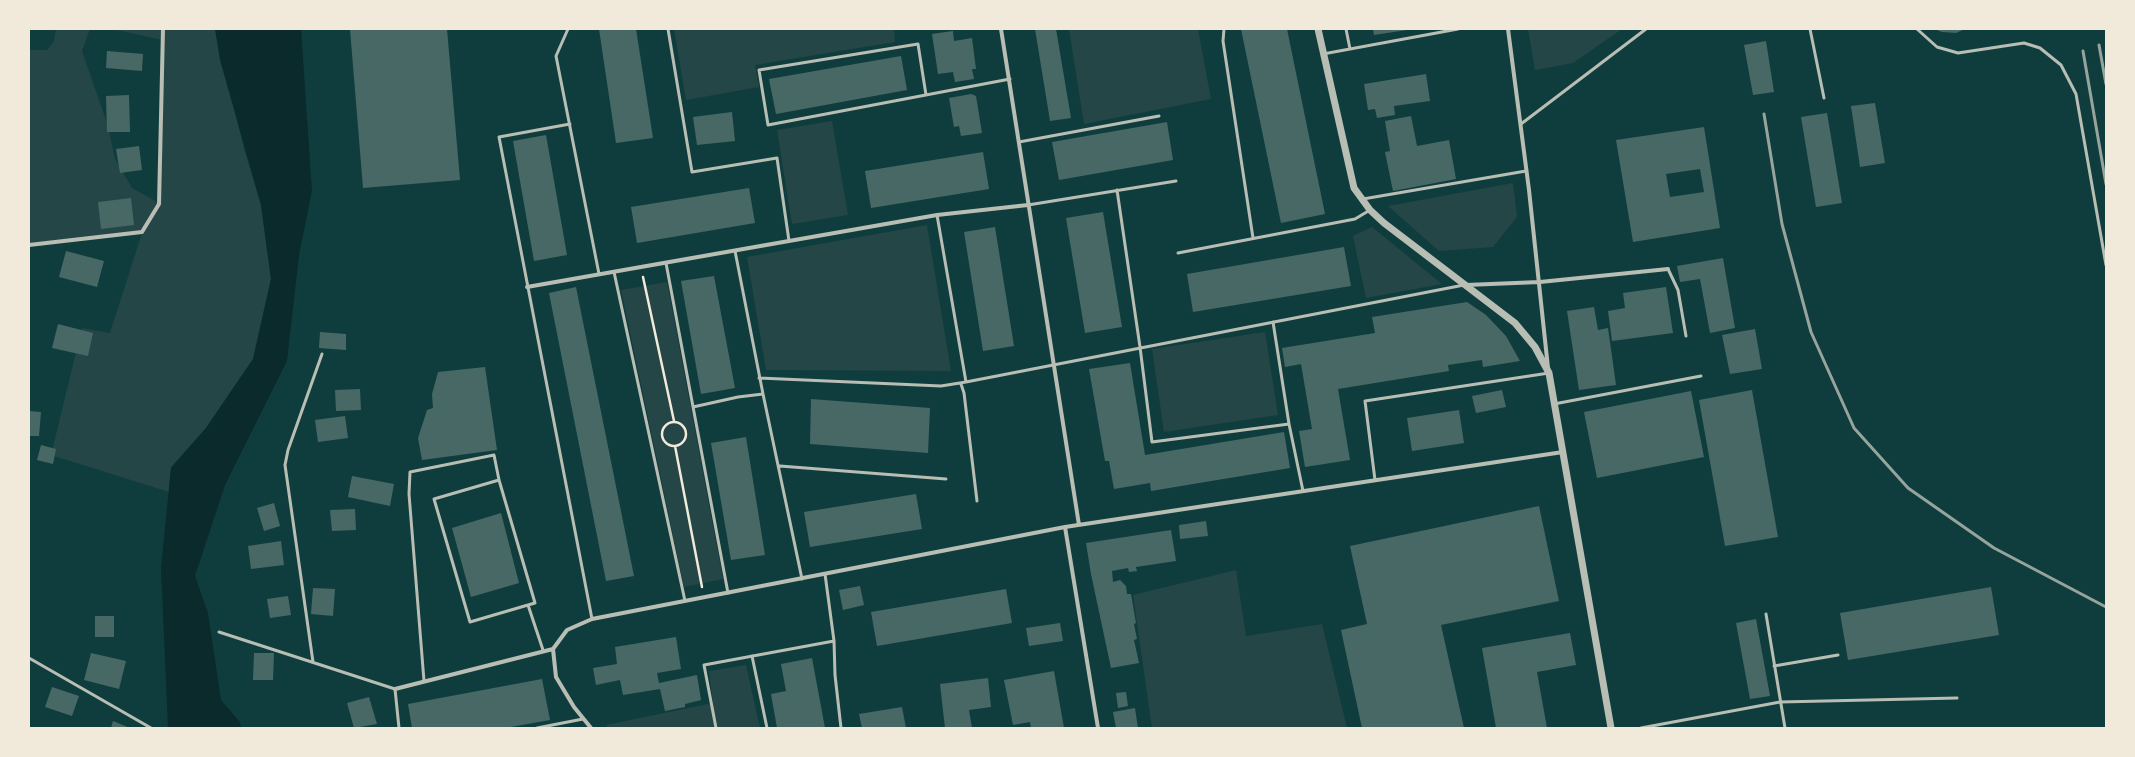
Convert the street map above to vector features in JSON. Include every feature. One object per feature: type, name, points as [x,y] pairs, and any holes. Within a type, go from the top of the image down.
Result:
[{"type":"street","points":[[29,245],[142,232],[159,204],[163,29]]},
{"type":"street","points":[[1002,29],[1028,205],[1079,525]]},
{"type":"street","points":[[1318,29],[1354,188],[1370,210],[1464,285],[1515,323],[1535,347],[1549,373]]},
{"type":"street","points":[[1508,29],[1540,282],[1549,373],[1611,728]]},
{"type":"street","points":[[528,287],[937,215],[1028,205]]},
{"type":"street","points":[[1464,285],[1540,282],[1668,269]]},
{"type":"street","points":[[591,728],[556,677],[553,649],[567,630],[592,619],[1065,527],[1563,452]]},
{"type":"street","points":[[1065,527],[1098,728]]},
{"type":"street","points":[[394,689],[543,650],[553,649]]},
{"type":"lane","points":[[568,29],[556,56],[599,274]]},
{"type":"lane","points":[[668,29],[692,172],[777,158],[789,241]]},
{"type":"lane","points":[[1224,29],[1222,41],[1253,238]]},
{"type":"lane","points":[[1346,29],[1350,49]]},
{"type":"lane","points":[[1323,54],[1458,29]]},
{"type":"lane","points":[[1521,124],[1646,29]]},
{"type":"lane","points":[[1810,29],[1824,98]]},
{"type":"lane","points":[[1917,29],[1937,47],[1958,53],[2024,43],[2040,48],[2061,65],[2076,94],[2106,266]]},
{"type":"lane","points":[[926,95],[918,44],[759,70],[768,124],[926,95],[1010,79]]},
{"type":"lane","points":[[1019,142],[1159,116]]},
{"type":"lane","points":[[570,124],[499,137],[592,619]]},
{"type":"lane","points":[[1362,199],[1526,171]]},
{"type":"lane","points":[[1028,205],[1176,181]]},
{"type":"lane","points":[[1117,190],[1152,442],[1288,424]]},
{"type":"lane","points":[[1178,253],[1355,219],[1370,210]]},
{"type":"lane","points":[[937,215],[966,382]]},
{"type":"lane","points":[[735,251],[759,378],[780,466],[802,579]]},
{"type":"lane","points":[[666,263],[728,593]]},
{"type":"lane","points":[[1668,269],[1678,290],[1686,336]]},
{"type":"lane","points":[[614,272],[685,601]]},
{"type":"lane","points":[[759,378],[942,386],[961,384],[1140,347],[1464,285]]},
{"type":"lane","points":[[1273,322],[1288,424],[1303,491]]},
{"type":"lane","points":[[313,662],[285,465],[288,450],[322,354]]},
{"type":"lane","points":[[1374,480],[1365,401],[1549,373]]},
{"type":"lane","points":[[1554,404],[1701,376]]},
{"type":"lane","points":[[961,384],[964,393],[977,501]]},
{"type":"lane","points":[[693,407],[763,394]]},
{"type":"lane","points":[[424,681],[409,494],[410,472],[494,454],[499,480],[535,603],[470,622],[434,499],[499,480]]},
{"type":"lane","points":[[780,466],[946,479]]},
{"type":"lane","points":[[825,574],[834,641],[835,675],[841,728]]},
{"type":"lane","points":[[528,605],[543,650]]},
{"type":"lane","points":[[1766,614],[1785,728]]},
{"type":"lane","points":[[220,632],[394,689],[399,728]]},
{"type":"lane","points":[[716,728],[704,665],[834,641]]},
{"type":"lane","points":[[1774,666],[1838,654]]},
{"type":"lane","points":[[752,656],[767,728]]},
{"type":"lane","points":[[29,658],[151,728]]},
{"type":"lane","points":[[1641,728],[1780,702],[1957,698]]},
{"type":"lane","points":[[537,728],[584,719]]},
{"type":"path","points":[[641,267],[674,421]]},
{"type":"path","points":[[674,421],[682,424],[686,435],[682,442],[675,446],[667,444],[661,434],[664,426],[674,421]]},
{"type":"path","points":[[675,446],[703,598]]},
{"type":"shaded area","points":[[56,29],[90,29],[82,51],[108,126],[115,159],[132,188],[159,203],[163,40],[112,29],[215,29],[244,149],[261,205],[271,279],[253,359],[206,428],[171,467],[169,492],[51,455],[82,328],[110,333],[142,233],[29,245],[29,50],[47,50],[54,41]]},
{"type":"shaded area","points":[[215,29],[301,29],[312,191],[299,255],[287,361],[225,485],[195,576],[208,613],[221,700],[240,722],[241,728],[168,728],[161,568],[171,468],[206,428],[253,359],[271,279],[261,205],[220,60]]},
{"type":"shaded area","points":[[674,29],[894,29],[895,42],[755,65],[759,87],[686,100]]},
{"type":"shaded area","points":[[1069,29],[1198,29],[1211,99],[1084,124]]},
{"type":"shaded area","points":[[1528,29],[1622,29],[1573,63],[1535,70]]},
{"type":"shaded area","points":[[832,121],[848,215],[792,224],[777,130]]},
{"type":"shaded area","points":[[1513,183],[1517,217],[1493,247],[1439,251],[1388,206]]},
{"type":"shaded area","points":[[927,225],[951,371],[766,370],[747,257]]},
{"type":"shaded area","points":[[1372,227],[1442,284],[1366,298],[1353,236]]},
{"type":"shaded area","points":[[667,282],[723,579],[684,587],[621,290]]},
{"type":"shaded area","points":[[1265,332],[1278,415],[1164,432],[1152,349]]},
{"type":"shaded area","points":[[1236,570],[1246,636],[1322,624],[1347,728],[1152,728],[1133,595]]},
{"type":"shaded area","points":[[746,665],[760,728],[608,728],[606,725],[713,703],[709,671]]},
{"type":"building","points":[[350,29],[447,29],[460,180],[363,188]]},
{"type":"building","points":[[599,29],[636,29],[653,138],[616,143]]},
{"type":"building","points":[[1035,29],[1056,29],[1071,118],[1050,121]]},
{"type":"building","points":[[1241,29],[1287,29],[1325,214],[1281,223]]},
{"type":"building","points":[[1373,29],[1407,29],[1407,30],[1374,35]]},
{"type":"building","points":[[1934,29],[1965,29],[1956,33],[1942,32]]},
{"type":"building","points":[[953,31],[954,41],[972,38],[976,69],[972,69],[974,79],[955,82],[953,72],[938,74],[932,34]]},
{"type":"building","points":[[1766,41],[1774,92],[1753,95],[1744,45]]},
{"type":"building","points":[[107,51],[143,54],[142,71],[106,68]]},
{"type":"building","points":[[901,56],[907,90],[776,114],[769,79]]},
{"type":"building","points":[[1426,74],[1430,101],[1394,106],[1395,115],[1377,118],[1375,109],[1368,110],[1364,84]]},
{"type":"building","points":[[971,94],[976,96],[982,133],[961,136],[959,126],[954,127],[949,98]]},
{"type":"building","points":[[129,95],[130,132],[107,132],[106,96]]},
{"type":"building","points":[[1875,103],[1885,163],[1860,167],[1851,106]]},
{"type":"building","points":[[732,112],[735,141],[697,145],[693,117]]},
{"type":"building","points":[[1827,113],[1842,203],[1816,207],[1801,117]]},
{"type":"building","points":[[1411,116],[1417,146],[1449,140],[1456,179],[1393,191],[1385,152],[1390,151],[1385,121]]},
{"type":"building","points":[[1167,122],[1173,160],[1059,180],[1052,142]]},
{"type":"building","points":[[1704,127],[1720,228],[1633,242],[1616,140]],"holes":[[[1700,169],[1704,192],[1670,197],[1666,174]]]},
{"type":"building","points":[[546,135],[567,255],[534,261],[513,141]]},
{"type":"building","points":[[139,146],[142,170],[120,173],[116,149]]},
{"type":"building","points":[[983,152],[989,189],[871,208],[865,171]]},
{"type":"building","points":[[749,188],[755,223],[637,243],[631,207]]},
{"type":"building","points":[[131,198],[134,225],[101,229],[98,202]]},
{"type":"building","points":[[1103,212],[1122,327],[1085,333],[1066,218]]},
{"type":"building","points":[[995,227],[1014,346],[983,351],[964,232]]},
{"type":"building","points":[[1344,247],[1351,286],[1193,312],[1187,274]]},
{"type":"building","points":[[66,251],[104,261],[97,287],[59,277]]},
{"type":"building","points":[[1723,258],[1735,328],[1710,333],[1700,279],[1680,282],[1677,266]]},
{"type":"building","points":[[714,276],[735,388],[701,394],[681,281]]},
{"type":"building","points":[[576,287],[634,576],[606,581],[549,293]]},
{"type":"building","points":[[1666,287],[1673,333],[1612,341],[1608,311],[1625,308],[1623,293]]},
{"type":"building","points":[[1467,302],[1486,315],[1506,336],[1520,361],[1483,367],[1482,360],[1448,365],[1449,371],[1338,389],[1350,460],[1305,467],[1299,431],[1312,429],[1301,364],[1285,367],[1282,348],[1375,333],[1372,317]]},
{"type":"building","points":[[1594,307],[1598,330],[1608,328],[1616,385],[1579,390],[1567,311]]},
{"type":"building","points":[[58,324],[93,333],[88,356],[52,348]]},
{"type":"building","points":[[1755,329],[1762,369],[1730,374],[1722,335]]},
{"type":"building","points":[[320,332],[346,334],[346,350],[319,348]]},
{"type":"building","points":[[1130,363],[1145,455],[1284,432],[1290,468],[1151,491],[1150,483],[1114,489],[1109,461],[1105,461],[1089,369]]},
{"type":"building","points":[[485,367],[497,450],[422,460],[418,438],[427,410],[433,408],[432,394],[438,372]]},
{"type":"building","points":[[360,389],[361,410],[336,411],[335,390]]},
{"type":"building","points":[[1502,390],[1506,407],[1476,413],[1472,396]]},
{"type":"building","points":[[1752,390],[1778,537],[1725,546],[1699,400]]},
{"type":"building","points":[[1691,391],[1704,457],[1597,478],[1584,412]]},
{"type":"building","points":[[811,399],[930,408],[928,453],[810,444]]},
{"type":"building","points":[[1459,410],[1464,443],[1412,451],[1407,418]]},
{"type":"building","points":[[29,411],[41,412],[39,436],[29,436]]},
{"type":"building","points":[[345,416],[348,438],[318,442],[315,420]]},
{"type":"building","points":[[746,437],[765,555],[731,560],[711,443]]},
{"type":"building","points":[[41,445],[56,449],[53,464],[37,460]]},
{"type":"building","points":[[352,476],[394,484],[390,506],[348,497]]},
{"type":"building","points":[[916,494],[922,529],[810,547],[804,512]]},
{"type":"building","points":[[274,503],[280,526],[264,531],[257,508]]},
{"type":"building","points":[[1539,506],[1559,601],[1441,625],[1464,728],[1362,728],[1341,630],[1367,624],[1350,546]]},
{"type":"building","points":[[355,509],[356,530],[332,531],[330,510]]},
{"type":"building","points":[[501,513],[519,583],[471,597],[452,528]]},
{"type":"building","points":[[1206,521],[1208,536],[1180,539],[1179,525]]},
{"type":"building","points":[[1171,530],[1176,561],[1136,567],[1137,571],[1129,572],[1128,568],[1112,571],[1113,582],[1120,580],[1126,586],[1127,594],[1131,594],[1136,623],[1134,624],[1137,639],[1134,640],[1139,663],[1111,668],[1086,543]]},
{"type":"building","points":[[281,541],[284,565],[251,569],[248,546]]},
{"type":"building","points":[[860,586],[864,605],[843,610],[839,590]]},
{"type":"building","points":[[1991,587],[1999,635],[1848,660],[1840,613]]},
{"type":"building","points":[[313,588],[335,589],[333,616],[311,614]]},
{"type":"building","points":[[1006,589],[1012,623],[877,646],[871,612]]},
{"type":"building","points":[[288,596],[291,615],[270,618],[267,599]]},
{"type":"building","points":[[95,616],[114,616],[114,637],[95,637]]},
{"type":"building","points":[[1756,619],[1770,696],[1750,699],[1736,623]]},
{"type":"building","points":[[1060,623],[1063,641],[1029,646],[1026,628]]},
{"type":"building","points":[[1570,633],[1576,665],[1537,672],[1547,728],[1496,728],[1482,648]]},
{"type":"building","points":[[676,637],[681,669],[657,673],[659,683],[697,675],[701,700],[685,704],[685,707],[665,711],[660,689],[623,695],[620,680],[596,685],[593,668],[617,664],[615,647]]},
{"type":"building","points":[[91,653],[126,661],[119,689],[84,680]]},
{"type":"building","points":[[254,653],[274,653],[273,680],[253,680]]},
{"type":"building","points":[[812,658],[825,728],[777,728],[771,694],[786,691],[781,664]]},
{"type":"building","points":[[1054,671],[1064,728],[1031,728],[1030,722],[1013,725],[1004,680]]},
{"type":"building","points":[[988,678],[991,707],[969,710],[972,728],[945,728],[940,684]]},
{"type":"building","points":[[542,679],[550,720],[505,728],[412,728],[408,704]]},
{"type":"building","points":[[52,687],[79,696],[72,716],[45,707]]},
{"type":"building","points":[[1126,692],[1128,706],[1118,708],[1116,693]]},
{"type":"building","points":[[369,697],[377,724],[354,728],[347,703]]},
{"type":"building","points":[[902,707],[906,728],[862,728],[859,714]]},
{"type":"building","points":[[1135,708],[1138,728],[1116,728],[1113,712]]},
{"type":"building","points":[[113,721],[130,728],[111,728]]},
{"type":"railway","points":[[2099,45],[2106,84]]},
{"type":"railway","points":[[2083,51],[2106,184]]},
{"type":"railway","points":[[1764,114],[1782,224],[1811,332],[1854,428],[1908,488],[1994,548],[2106,607]]}]
